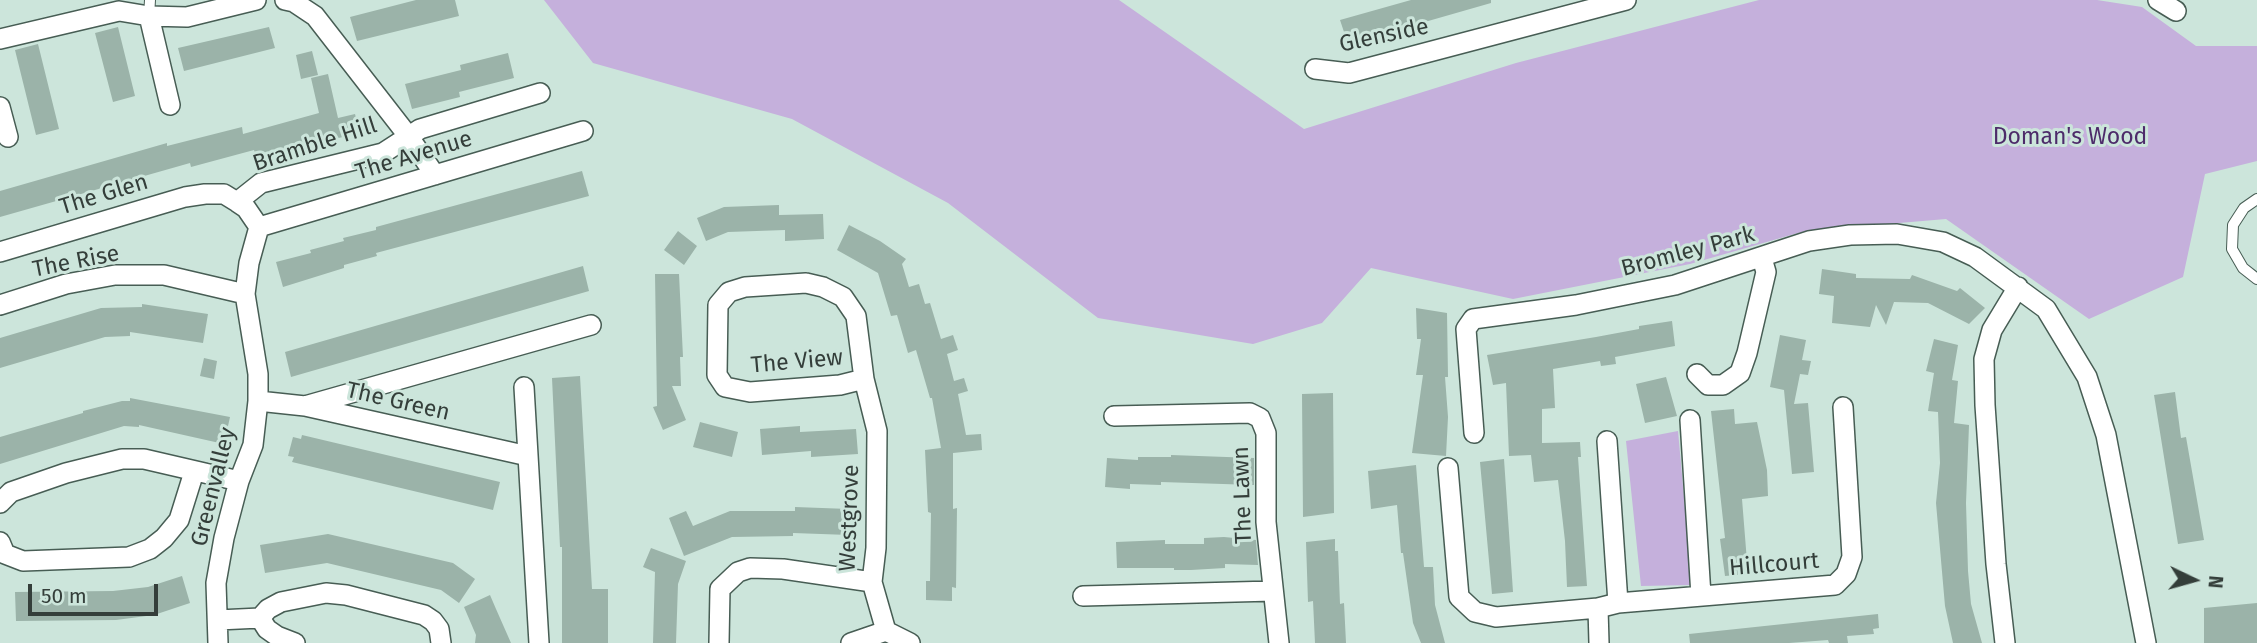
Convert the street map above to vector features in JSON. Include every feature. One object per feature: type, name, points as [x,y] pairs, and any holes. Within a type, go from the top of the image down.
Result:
[{"type":"street","points":[[0,39],[119,11],[150,8],[187,17],[256,0]]},
{"type":"street","name":"Bramble Hill","points":[[285,0],[311,5],[315,16],[409,136],[435,175]]},
{"type":"street","name":"Glenside","points":[[1315,69],[1349,73],[1626,0]]},
{"type":"street","points":[[2158,0],[2176,11]]},
{"type":"street","points":[[150,8],[170,105]]},
{"type":"street","name":"Bramble Hill","points":[[231,198],[261,183],[383,153],[420,129],[540,93]]},
{"type":"street","points":[[0,107],[8,137]]},
{"type":"street","name":"The Avenue","points":[[259,227],[583,131]]},
{"type":"street","name":"The Glen","points":[[0,252],[185,197],[231,198]]},
{"type":"street","points":[[231,198],[246,208],[259,227]]},
{"type":"street","name":"Greenvalley","points":[[218,643],[216,583],[239,481],[253,445],[258,401],[258,374],[245,294],[249,263],[259,227]]},
{"type":"street","name":"Bromley Park","points":[[1474,433],[1466,329],[1473,319],[1576,305],[1675,285],[1809,241],[1850,235],[1897,234],[1943,242],[1975,257],[2046,309],[2087,377],[2106,435],[2146,643]]},
{"type":"street","points":[[1697,374],[1708,384],[1723,385],[1740,373],[1766,272],[1762,258]]},
{"type":"street","name":"The Rise","points":[[0,305],[65,284],[115,275],[164,275],[245,294]]},
{"type":"street","name":"The View","points":[[806,283],[824,287],[842,297],[856,316],[864,379],[840,385],[750,393],[725,387],[717,374],[719,305],[729,292],[745,287],[806,283]]},
{"type":"street","points":[[2005,643],[1987,445],[1984,359],[1992,330],[2018,287]]},
{"type":"street","points":[[305,406],[591,326]]},
{"type":"street","name":"Westgrove","points":[[864,379],[877,430],[876,548],[873,582],[886,631]]},
{"type":"street","points":[[524,387],[539,643]]},
{"type":"street","name":"The Green","points":[[258,401],[305,406],[528,456]]},
{"type":"street","name":"Hillcourt","points":[[1448,468],[1459,597],[1475,612],[1496,617],[1598,608],[1618,603],[1835,584],[1846,574],[1852,557],[1843,407]]},
{"type":"street","name":"The Lawn","points":[[1114,416],[1251,413],[1260,418],[1266,433],[1266,522],[1279,643]]},
{"type":"street","points":[[1690,420],[1701,596]]},
{"type":"street","points":[[1607,441],[1618,603]]},
{"type":"street","points":[[0,503],[11,492],[66,473],[122,459],[144,459],[239,481]]},
{"type":"street","points":[[0,542],[5,554],[23,561],[130,557],[150,549],[164,538],[179,520],[194,472]]},
{"type":"street","points":[[719,643],[720,589],[738,572],[750,568],[783,569],[873,582]]},
{"type":"street","points":[[1083,596],[1273,591]]},
{"type":"street","points":[[218,620],[260,618],[268,609],[281,602],[326,593],[346,595],[424,615],[439,629],[441,643]]},
{"type":"street","points":[[1598,608],[1599,643]]},
{"type":"street","points":[[260,618],[267,629],[295,643]]},
{"type":"street","points":[[851,643],[886,631],[910,643]]},
{"type":"lane","points":[[2257,199],[2244,208],[2233,225],[2232,249],[2243,268],[2257,279]]},
{"type":"green space","name":"Doman's Wood","points":[[544,0],[1119,0],[1304,129],[1516,63],[1759,0],[2097,0],[2142,7],[2196,46],[2257,46],[2257,161],[2205,174],[2183,277],[2089,319],[1946,219],[1805,231],[1690,264],[1513,299],[1371,268],[1322,323],[1253,344],[1098,318],[948,203],[792,119],[593,63]]},
{"type":"green space","points":[[1678,431],[1692,585],[1641,586],[1626,441]]},
{"type":"building","points":[[416,0],[455,0],[459,16],[357,41],[350,17]]},
{"type":"building","points":[[1411,0],[1491,0],[1491,3],[1348,44],[1340,20]]},
{"type":"building","points":[[118,27],[135,96],[113,102],[95,33]]},
{"type":"building","points":[[269,27],[275,48],[184,71],[178,48]]},
{"type":"building","points":[[38,44],[59,129],[36,135],[15,50]]},
{"type":"building","points":[[312,51],[318,75],[301,79],[296,55]]},
{"type":"building","points":[[508,53],[514,78],[459,92],[460,97],[412,109],[405,84],[461,70],[460,65]]},
{"type":"building","points":[[328,74],[338,118],[355,114],[360,133],[256,157],[254,150],[191,167],[190,163],[0,217],[0,191],[167,143],[167,146],[242,127],[243,134],[319,113],[311,78]]},
{"type":"building","points":[[582,171],[589,196],[376,253],[377,256],[283,287],[276,262],[311,253],[310,250],[376,230],[376,227]]},
{"type":"building","points":[[779,205],[779,215],[823,214],[824,239],[785,241],[785,230],[728,232],[706,241],[697,218],[724,207]]},
{"type":"building","points":[[849,225],[880,241],[906,259],[902,264],[909,287],[919,284],[925,304],[930,303],[941,339],[953,335],[958,350],[947,354],[954,381],[964,378],[968,391],[958,394],[966,435],[981,434],[982,450],[953,453],[953,509],[957,508],[956,588],[952,587],[952,601],[926,600],[926,581],[930,581],[931,513],[928,512],[925,450],[941,448],[932,398],[916,350],[908,353],[897,315],[891,316],[878,273],[837,250]]},
{"type":"building","points":[[678,231],[697,246],[684,265],[664,250]]},
{"type":"building","points":[[583,266],[589,291],[291,377],[285,352]]},
{"type":"building","points":[[1822,269],[1856,274],[1856,278],[1910,279],[1912,275],[1957,291],[1960,288],[1985,308],[1969,324],[1928,303],[1894,302],[1886,325],[1876,305],[1870,327],[1832,323],[1834,296],[1819,294]]},
{"type":"building","points":[[655,274],[679,274],[683,357],[680,357],[681,386],[672,386],[686,420],[663,430],[653,407],[657,406]]},
{"type":"building","points":[[142,304],[208,314],[203,343],[130,332],[130,336],[105,337],[0,368],[0,338],[101,308],[142,307]]},
{"type":"building","points":[[1416,308],[1447,313],[1446,456],[1412,453],[1423,375],[1416,375],[1421,339],[1417,339]]},
{"type":"building","points":[[1672,321],[1675,346],[1615,357],[1616,364],[1601,366],[1600,361],[1553,369],[1555,408],[1542,409],[1542,443],[1580,442],[1581,457],[1578,457],[1587,586],[1567,587],[1558,480],[1534,482],[1531,455],[1509,456],[1506,383],[1493,385],[1487,355]]},
{"type":"building","points":[[1780,335],[1806,340],[1802,360],[1811,361],[1808,375],[1800,374],[1794,404],[1808,403],[1814,472],[1792,474],[1784,390],[1770,387]]},
{"type":"building","points":[[1934,339],[1958,345],[1952,380],[1958,381],[1954,423],[1969,425],[1966,503],[1968,571],[1971,604],[1982,643],[1953,643],[1945,606],[1936,503],[1940,463],[1938,412],[1928,411],[1934,373],[1926,371]]},
{"type":"building","points":[[204,358],[217,361],[214,379],[200,376]]},
{"type":"building","points":[[580,376],[592,589],[608,589],[608,643],[562,643],[562,547],[552,378]]},
{"type":"building","points":[[1666,377],[1677,416],[1645,423],[1636,384]]},
{"type":"building","points":[[2175,392],[2181,438],[2186,437],[2204,540],[2178,544],[2154,395]]},
{"type":"building","points":[[1333,393],[1334,513],[1303,517],[1302,394]]},
{"type":"building","points":[[130,398],[230,417],[224,444],[139,425],[124,426],[0,464],[0,437],[83,411],[130,401]]},
{"type":"building","points":[[1734,409],[1735,424],[1757,422],[1767,470],[1768,496],[1742,499],[1748,574],[1725,576],[1720,539],[1725,538],[1711,411]]},
{"type":"building","points":[[700,422],[738,432],[732,457],[693,447]]},
{"type":"building","points":[[800,426],[800,432],[856,429],[858,454],[811,457],[811,451],[762,455],[760,429]]},
{"type":"building","points":[[302,435],[500,482],[493,510],[292,462],[294,457],[288,456],[293,437],[301,439]]},
{"type":"building","points":[[1171,455],[1254,458],[1254,485],[1161,482],[1161,485],[1130,484],[1130,489],[1105,487],[1107,458],[1138,460],[1138,457]]},
{"type":"building","points":[[1504,459],[1513,592],[1492,594],[1480,462]]},
{"type":"building","points":[[1416,465],[1424,567],[1433,567],[1435,605],[1445,643],[1421,643],[1413,623],[1401,553],[1397,505],[1371,509],[1368,471]]},
{"type":"building","points":[[795,507],[849,509],[849,535],[793,533],[793,536],[732,537],[684,556],[669,518],[686,511],[693,526],[730,511],[795,511]]},
{"type":"building","points":[[328,534],[453,563],[475,579],[459,603],[441,590],[327,563],[265,573],[260,545]]},
{"type":"building","points":[[1204,538],[1256,540],[1258,565],[1225,564],[1225,568],[1191,570],[1117,568],[1116,542],[1165,540],[1165,544],[1204,544]]},
{"type":"building","points":[[1335,539],[1340,604],[1344,603],[1346,643],[1315,643],[1313,601],[1308,602],[1306,542]]},
{"type":"building","points":[[651,548],[686,561],[678,584],[676,643],[653,643],[655,572],[643,567]]},
{"type":"building","points":[[182,576],[190,603],[154,615],[116,620],[16,621],[15,592],[113,591],[148,587]]},
{"type":"building","points":[[490,595],[511,643],[475,643],[476,635],[464,607]]},
{"type":"building","points":[[2257,603],[2257,643],[2204,643],[2204,608]]},
{"type":"building","points":[[1878,614],[1879,628],[1873,629],[1874,634],[1847,636],[1848,643],[1829,643],[1828,640],[1789,643],[1690,643],[1689,634]]}]
